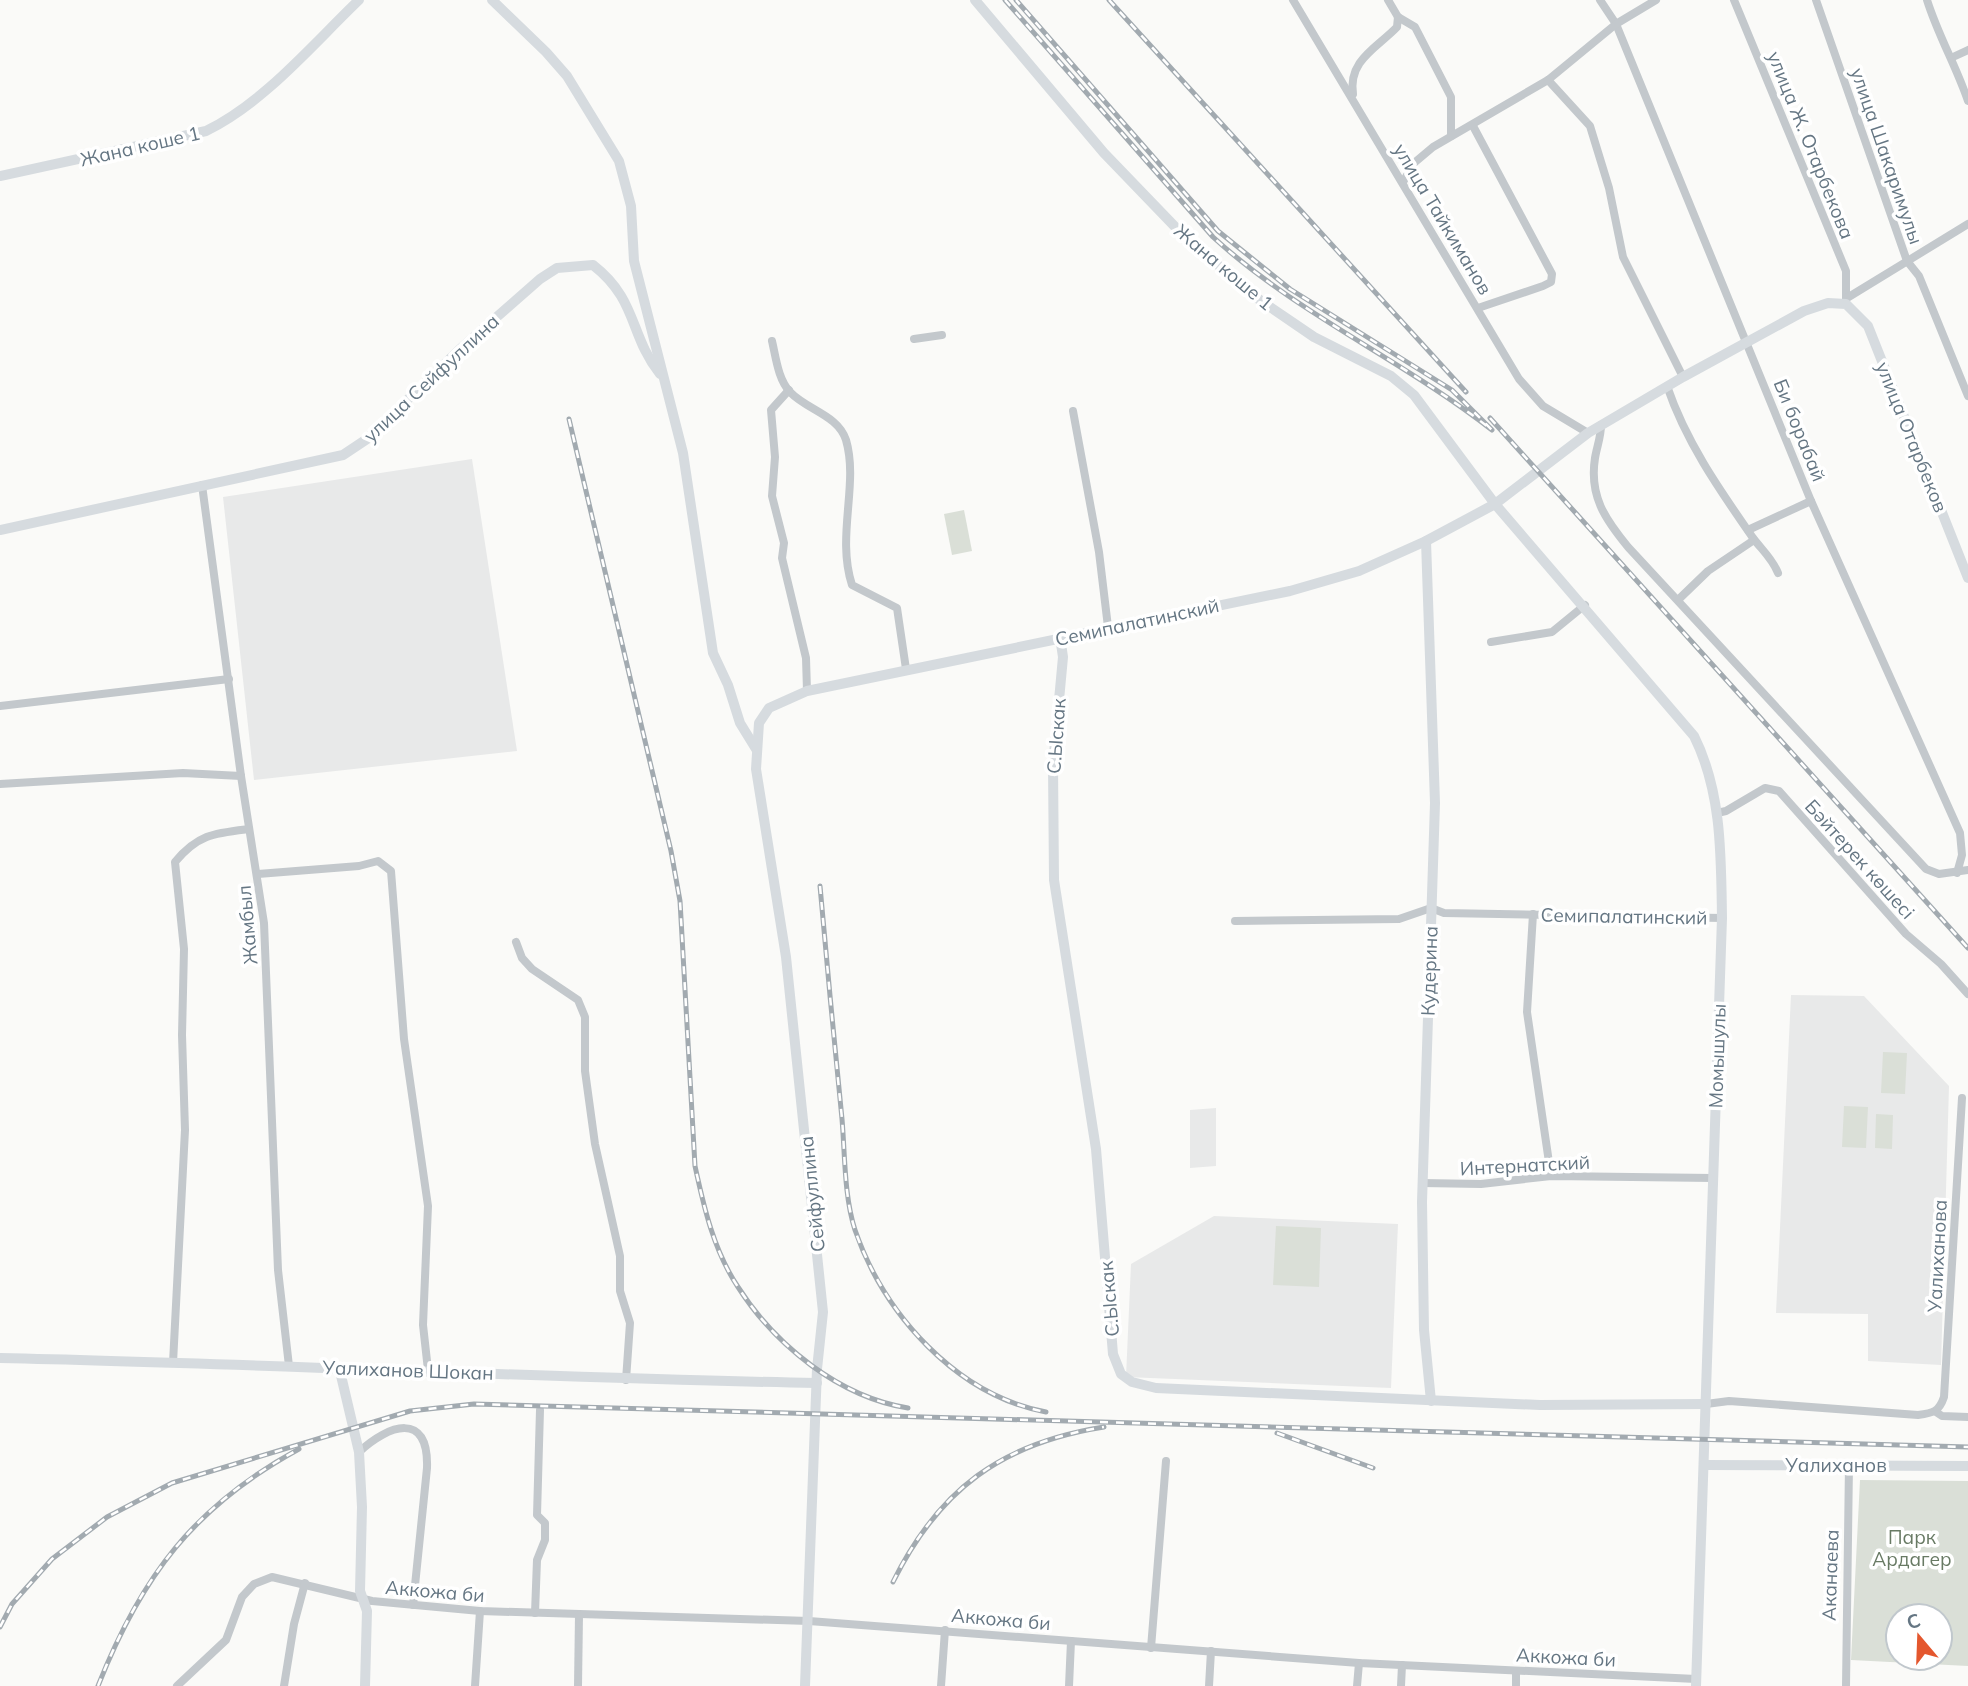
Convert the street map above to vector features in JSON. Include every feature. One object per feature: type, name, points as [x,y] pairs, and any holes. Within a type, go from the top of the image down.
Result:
[{"type":"street","name":"Жана коше 1","points":[[0,176],[184,137],[216,126],[279,78],[359,0]]},
{"type":"street","name":"улица Сейфуллина","points":[[492,0],[547,52],[567,76],[619,161],[631,206],[634,261],[683,453],[713,653],[728,685],[740,723],[756,749]]},
{"type":"street","name":"Жана коше 1","points":[[975,0],[1104,153],[1182,234],[1274,310],[1314,337],[1391,376],[1414,395],[1494,504]]},
{"type":"street","name":"улица Тайкиманов","points":[[1293,0],[1519,379],[1543,406],[1588,433]]},
{"type":"street","points":[[1388,0],[1398,17],[1415,27],[1451,97],[1451,136]]},
{"type":"street","name":"Би борабай","points":[[1600,0],[1616,24],[1748,340],[1811,501],[1960,833],[1962,855],[1957,873]]},
{"type":"street","points":[[1403,182],[1414,163],[1451,136],[1473,126],[1548,80],[1616,24],[1656,0]]},
{"type":"street","name":"улица Ж. Отарбекова","points":[[1734,0],[1846,271],[1846,301]]},
{"type":"street","name":"улица Шакаримулы","points":[[1816,0],[1907,261],[1919,276],[1968,396]]},
{"type":"street","points":[[1927,0],[1937,31],[1952,57],[1968,101]]},
{"type":"street","points":[[1353,100],[1351,80],[1358,62],[1397,26],[1398,17]]},
{"type":"street","points":[[1952,57],[1968,50]]},
{"type":"street","points":[[1548,80],[1590,125],[1609,188],[1623,257],[1682,377]]},
{"type":"street","points":[[1473,126],[1552,274],[1550,282],[1543,286],[1478,307]]},
{"type":"street","points":[[1846,301],[1968,224]]},
{"type":"street","name":"улица Сейфуллина","points":[[0,530],[343,455],[367,439],[459,350],[540,279],[557,268],[593,265],[612,280],[624,297],[649,360],[664,379]]},
{"type":"street","name":"Семипалатинский","points":[[769,708],[807,691],[1290,591],[1359,571],[1426,541],[1494,504],[1588,433],[1748,340],[1816,306],[1846,301]]},
{"type":"street","name":"улица Отарбеков","points":[[1846,301],[1868,326],[1968,578]]},
{"type":"street","points":[[914,339],[942,335]]},
{"type":"street","points":[[772,341],[778,370],[789,390],[842,430],[849,458],[844,541],[846,567],[852,585],[897,608],[906,669]]},
{"type":"street","points":[[1667,386],[1706,472],[1754,540],[1773,559],[1778,573]]},
{"type":"street","points":[[789,390],[771,411],[775,457],[772,496],[784,543],[782,558],[806,658],[807,691]]},
{"type":"street","points":[[1073,411],[1099,552],[1108,627]]},
{"type":"street","points":[[1601,425],[1594,494],[1603,517],[1926,869],[1939,874],[1968,870]]},
{"type":"street","name":"Жамбыл","points":[[202,485],[241,776],[264,923],[278,1270],[289,1366]]},
{"type":"street","points":[[1748,530],[1811,501]]},
{"type":"street","name":"Момышулы","points":[[1494,504],[1585,605],[1694,736],[1704,755],[1717,813],[1722,918],[1696,1683]]},
{"type":"street","points":[[1679,599],[1708,570],[1754,540]]},
{"type":"street","name":"Кудерина","points":[[1426,541],[1435,803],[1422,1183],[1424,1330],[1431,1401]]},
{"type":"street","points":[[1491,642],[1552,632],[1585,605]]},
{"type":"street","name":"С.Ыскак","points":[[1060,637],[1063,657],[1053,765],[1054,880],[1096,1149],[1115,1364],[1121,1374],[1144,1387],[1540,1405],[1706,1404]]},
{"type":"street","points":[[0,706],[229,679]]},
{"type":"street","name":"Сейфуллина","points":[[769,708],[760,723],[756,769],[786,957],[823,1312],[817,1383],[805,1686]]},
{"type":"street","points":[[0,784],[183,773],[241,776]]},
{"type":"street","name":"Бәйтерек көшесі","points":[[1717,813],[1726,811],[1765,788],[1779,791],[1897,925],[1941,964],[1968,994]]},
{"type":"street","points":[[173,1363],[185,1141],[182,1035],[184,949],[176,862],[190,844],[209,836],[249,829]]},
{"type":"street","points":[[258,874],[359,866],[379,861],[391,871],[404,1039],[428,1206],[423,1325],[428,1370]]},
{"type":"street","name":"Семипалатинский","points":[[1235,921],[1399,919],[1431,908],[1444,913],[1722,918]]},
{"type":"street","points":[[1533,914],[1527,1012],[1551,1176]]},
{"type":"street","points":[[516,942],[523,958],[532,969],[578,1000],[585,1017],[585,1071],[595,1144],[620,1256],[620,1291],[630,1323],[626,1380]]},
{"type":"street","name":"Уалиханова","points":[[1936,1412],[1944,1397],[1962,1098]]},
{"type":"street","name":"Интернатский","points":[[1422,1183],[1481,1184],[1551,1176],[1713,1178]]},
{"type":"street","name":"Уалиханов Шокан","points":[[0,1357],[428,1370],[626,1380],[817,1383]]},
{"type":"street","points":[[338,1367],[359,1452],[362,1507],[359,1567],[362,1598],[367,1611],[365,1686]]},
{"type":"street","points":[[1706,1404],[1729,1401],[1918,1415],[1936,1412],[1942,1416],[1968,1418]]},
{"type":"street","points":[[535,1613],[537,1560],[545,1539],[545,1523],[537,1515],[540,1410]]},
{"type":"street","points":[[359,1452],[386,1430],[401,1427],[416,1433],[426,1446],[427,1468],[412,1605]]},
{"type":"street","points":[[1151,1648],[1166,1461]]},
{"type":"street","name":"Аканаева","points":[[1846,1686],[1849,1464]]},
{"type":"street","name":"Уалиханов","points":[[1704,1465],[1968,1466]]},
{"type":"street","name":"Аккожа би","points":[[177,1686],[226,1640],[242,1597],[254,1584],[272,1577],[362,1598],[480,1611],[809,1621],[1359,1663],[1696,1683]]},
{"type":"street","points":[[284,1686],[294,1624],[305,1583]]},
{"type":"street","points":[[475,1686],[480,1611]]},
{"type":"street","points":[[578,1686],[579,1615]]},
{"type":"street","points":[[941,1686],[945,1630]]},
{"type":"street","points":[[1069,1686],[1071,1641]]},
{"type":"street","points":[[1209,1686],[1211,1651]]},
{"type":"street","points":[[1357,1686],[1359,1663]]},
{"type":"street","points":[[1401,1686],[1402,1665]]},
{"type":"street","points":[[1516,1671],[1516,1686]]},
{"type":"shaded area","points":[[472,459],[517,751],[254,780],[223,497]]},
{"type":"shaded area","points":[[1791,995],[1864,996],[1949,1086],[1941,1365],[1868,1361],[1868,1314],[1776,1313]]},
{"type":"shaded area","points":[[1216,1108],[1216,1166],[1190,1168],[1190,1110]]},
{"type":"shaded area","points":[[1214,1216],[1398,1224],[1391,1388],[1126,1377],[1131,1264]]},
{"type":"green space","points":[[964,510],[972,551],[952,555],[944,514]]},
{"type":"green space","points":[[1883,1052],[1907,1053],[1905,1094],[1881,1093]]},
{"type":"green space","points":[[1844,1106],[1868,1107],[1866,1148],[1842,1147]]},
{"type":"green space","points":[[1876,1114],[1893,1115],[1892,1149],[1875,1148]]},
{"type":"green space","points":[[1276,1226],[1321,1228],[1319,1287],[1273,1285]]},
{"type":"green space","name":"Парк Ардагер","points":[[1860,1480],[1968,1481],[1968,1666],[1954,1665],[1954,1602],[1884,1602],[1884,1662],[1851,1660]]},
{"type":"railway","points":[[1005,0],[1213,237],[1245,265],[1280,290],[1423,381],[1492,430],[1452,390],[1290,289],[1218,231],[1016,0]]},
{"type":"railway","points":[[1109,0],[1466,392]]},
{"type":"railway","points":[[1490,418],[1968,948]]},
{"type":"railway","points":[[569,419],[671,851],[680,901],[695,1166],[711,1229],[722,1259],[738,1287],[770,1329],[790,1348],[811,1365],[858,1393],[908,1408]]},
{"type":"railway","points":[[820,886],[847,1189],[851,1217],[868,1261],[904,1320],[954,1369],[982,1388],[1013,1403],[1046,1412]]},
{"type":"railway","points":[[0,1627],[12,1604],[52,1559],[107,1517],[172,1483],[410,1411],[474,1404],[1968,1447]]},
{"type":"railway","points":[[893,1582],[911,1549],[931,1521],[953,1496],[978,1476],[1034,1445],[1068,1434],[1104,1427]]},
{"type":"railway","points":[[1277,1433],[1373,1468]]},
{"type":"railway","points":[[98,1686],[133,1611],[175,1548],[229,1495],[299,1449]]}]
